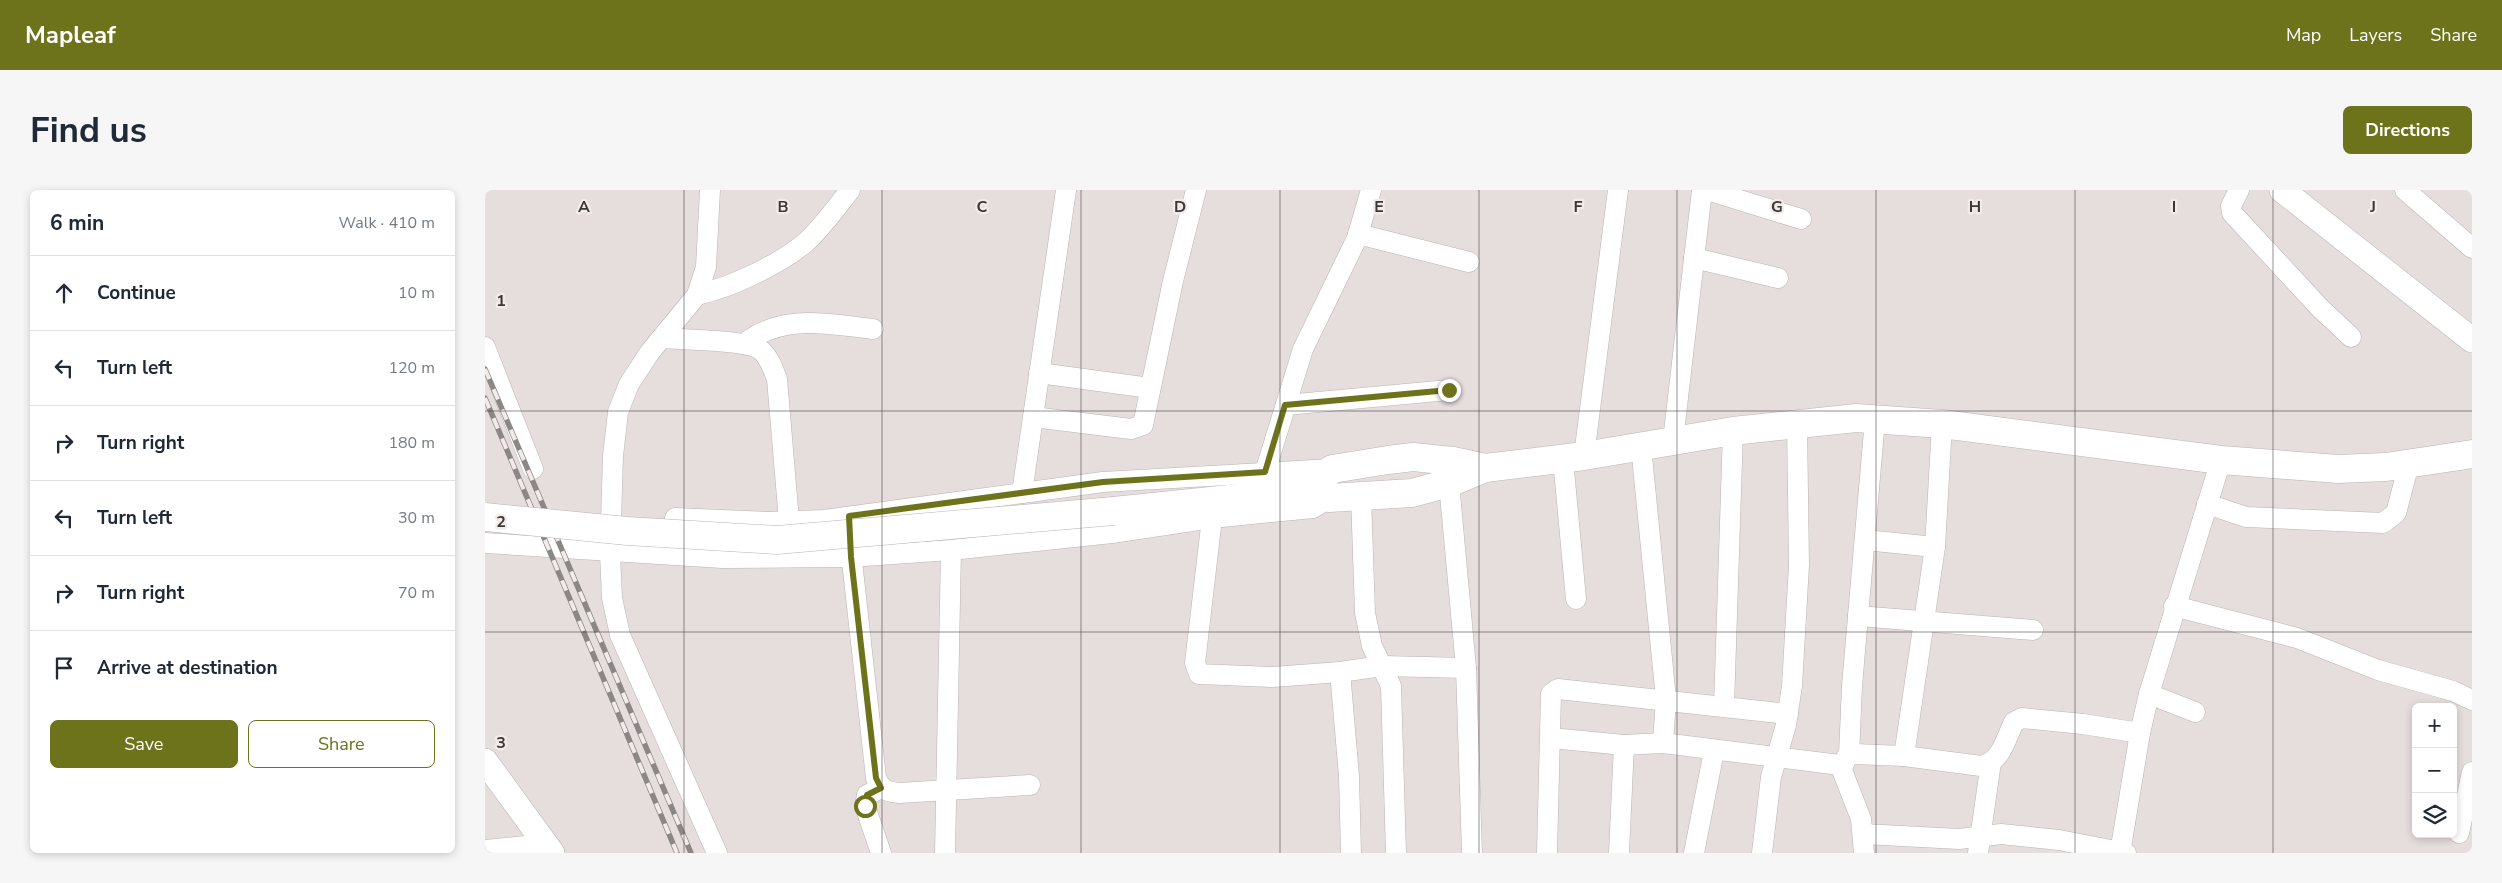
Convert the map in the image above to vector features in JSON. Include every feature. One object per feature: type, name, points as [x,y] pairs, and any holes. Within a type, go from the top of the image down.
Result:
[{"type":"highway","points":[[485,517],[627,531],[777,540],[1318,494],[1361,496],[1412,493],[1449,483],[1485,468],[1573,458],[1733,431],[1856,418],[1942,424],[2221,460],[2338,469],[2386,467],[2472,454]]},
{"type":"highway","points":[[1318,494],[1332,469],[1388,460],[1413,457],[1453,461],[1485,468]]},
{"type":"highway","points":[[1388,460],[1377,469],[1376,479],[1377,484],[1393,495]]},
{"type":"main road","points":[[2283,190],[2472,340]]},
{"type":"main road","points":[[485,761],[541,849]]},
{"type":"main road","points":[[485,785],[541,849]]},
{"type":"street","points":[[709,190],[705,267],[697,296],[662,338],[629,384],[618,412],[613,456],[610,553],[612,598],[620,635],[717,853]]},
{"type":"street","points":[[697,296],[719,290],[746,277],[804,244],[824,223],[850,190]]},
{"type":"street","points":[[1022,493],[1066,190]]},
{"type":"street","points":[[1265,472],[1309,334],[1358,234],[1371,190]]},
{"type":"street","points":[[1577,599],[1573,458],[1618,190]]},
{"type":"street","points":[[1673,441],[1702,190]]},
{"type":"street","points":[[1707,190],[1801,219]]},
{"type":"street","points":[[2239,190],[2231,206],[2232,213],[2351,337]]},
{"type":"street","points":[[2405,190],[2472,248]]},
{"type":"street","points":[[1033,417],[1131,429],[1139,428],[1145,419],[1150,388],[1194,191]]},
{"type":"street","points":[[1358,234],[1469,262]]},
{"type":"street","points":[[1694,258],[1778,278]]},
{"type":"street","points":[[744,344],[758,332],[788,324],[810,323],[873,329]]},
{"type":"street","points":[[662,338],[744,344],[761,350],[771,362],[777,379],[789,522]]},
{"type":"street","points":[[485,347],[533,469]]},
{"type":"street","points":[[1039,373],[1150,388]]},
{"type":"street","points":[[1285,405],[1449,390]]},
{"type":"street","points":[[1875,419],[1845,760],[1859,811],[1863,843],[1959,839],[1980,845],[2001,834],[2057,847],[2123,852],[2139,733],[2174,606],[2221,460]]},
{"type":"street","points":[[1762,853],[1771,777],[1788,714],[1792,686],[1799,565],[1797,423]]},
{"type":"street","points":[[1905,756],[1935,547],[1942,424]]},
{"type":"street","points":[[1724,706],[1733,431]]},
{"type":"street","points":[[1641,446],[1667,699],[1663,744]]},
{"type":"street","points":[[2207,504],[2246,517],[2383,523],[2396,513],[2409,464]]},
{"type":"street","points":[[675,518],[789,522],[849,516],[1103,482],[1332,469]]},
{"type":"street","points":[[1449,483],[1466,668],[1472,853]]},
{"type":"street","points":[[485,543],[548,545],[610,553],[722,558],[851,557],[951,550],[1112,533],[1213,518],[1313,508],[1318,494]]},
{"type":"street","points":[[1361,496],[1365,613],[1372,646],[1391,686],[1396,853]]},
{"type":"street","points":[[849,516],[851,557],[876,778],[881,788],[889,792],[1030,785]]},
{"type":"street","points":[[1213,518],[1195,664],[1199,674],[1273,677],[1340,672],[1382,666],[1466,668]]},
{"type":"street","points":[[1865,540],[1935,547]]},
{"type":"street","points":[[945,853],[951,550]]},
{"type":"street","points":[[2174,606],[2297,638],[2378,670],[2453,691],[2472,700]]},
{"type":"street","points":[[1858,616],[2033,630]]},
{"type":"street","points":[[1340,672],[1349,776],[1351,853]]},
{"type":"street","points":[[1547,853],[1551,694],[1556,689],[1667,699],[1788,714]]},
{"type":"street","points":[[2149,694],[2195,712]]},
{"type":"street","points":[[1551,738],[1624,745],[1663,744],[1777,758],[1845,760],[1905,756],[1981,766],[1998,757],[2013,722],[2022,718],[2083,724],[2139,733]]},
{"type":"street","points":[[1619,853],[1624,745]]},
{"type":"street","points":[[1694,853],[1714,751]]},
{"type":"street","points":[[1980,845],[1991,762]]},
{"type":"street","points":[[2459,833],[2472,772]]},
{"type":"street","points":[[881,788],[867,795],[865,806],[881,853]]},
{"type":"street","points":[[485,850],[541,849]]},
{"type":"railway","points":[[485,369],[691,853]]},
{"type":"railway","points":[[485,398],[677,853]]},
{"type":"route","points":[[865,806],[867,795],[881,788],[876,778],[851,557],[849,516],[1103,482],[1265,472],[1285,405],[1449,390]]}]
